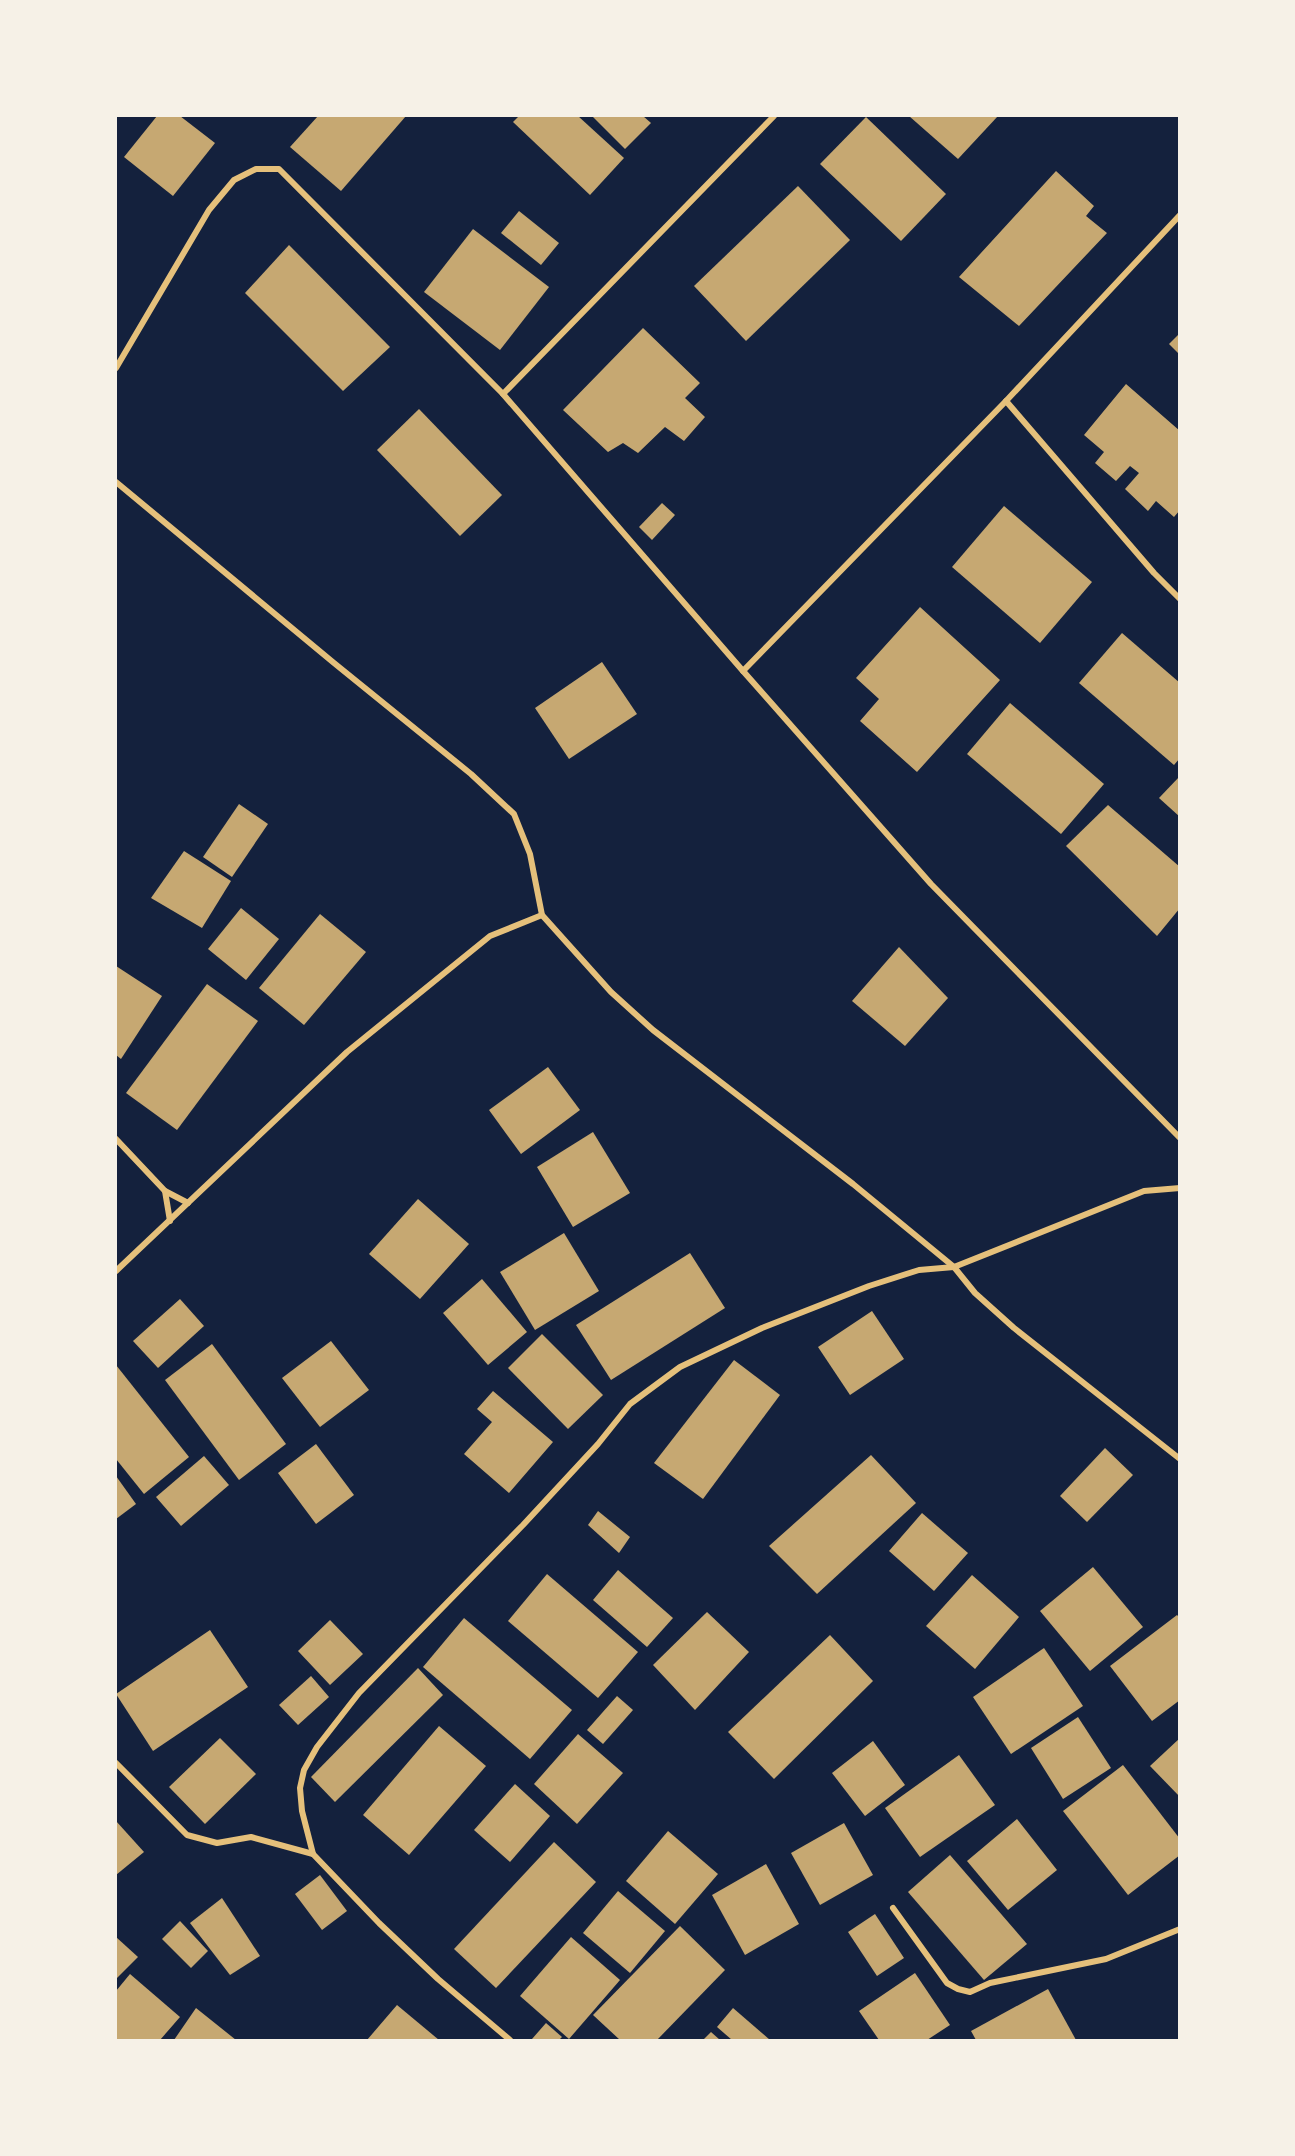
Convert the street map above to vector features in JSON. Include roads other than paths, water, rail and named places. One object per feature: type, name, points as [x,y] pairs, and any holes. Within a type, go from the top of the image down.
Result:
[{"type":"street","points":[[503,394],[774,116]]},
{"type":"street","points":[[116,368],[208,210],[234,180],[256,169],[279,169],[503,394],[931,884],[1179,1138]]},
{"type":"street","points":[[743,671],[1006,401],[1179,215]]},
{"type":"street","points":[[1006,401],[1154,573],[1179,598]]},
{"type":"street","points":[[116,483],[471,774],[514,814],[530,854],[542,915],[611,992],[653,1030],[854,1184],[954,1267],[975,1293],[1014,1328],[1179,1459]]},
{"type":"street","points":[[116,1271],[347,1052],[490,936],[542,915]]},
{"type":"street","points":[[116,1139],[165,1191],[188,1203]]},
{"type":"street","points":[[510,2040],[438,1979],[379,1923],[313,1854],[302,1811],[300,1788],[304,1770],[317,1747],[359,1693],[531,1517],[598,1444],[630,1404],[680,1367],[762,1328],[869,1286],[919,1270],[954,1267],[1144,1191],[1179,1188]]},
{"type":"street","points":[[165,1191],[170,1221]]},
{"type":"street","points":[[116,1763],[187,1835],[217,1843],[251,1837],[313,1854]]},
{"type":"street","points":[[893,1908],[946,1983],[970,1992],[990,1983],[1106,1959],[1179,1929]]}]
